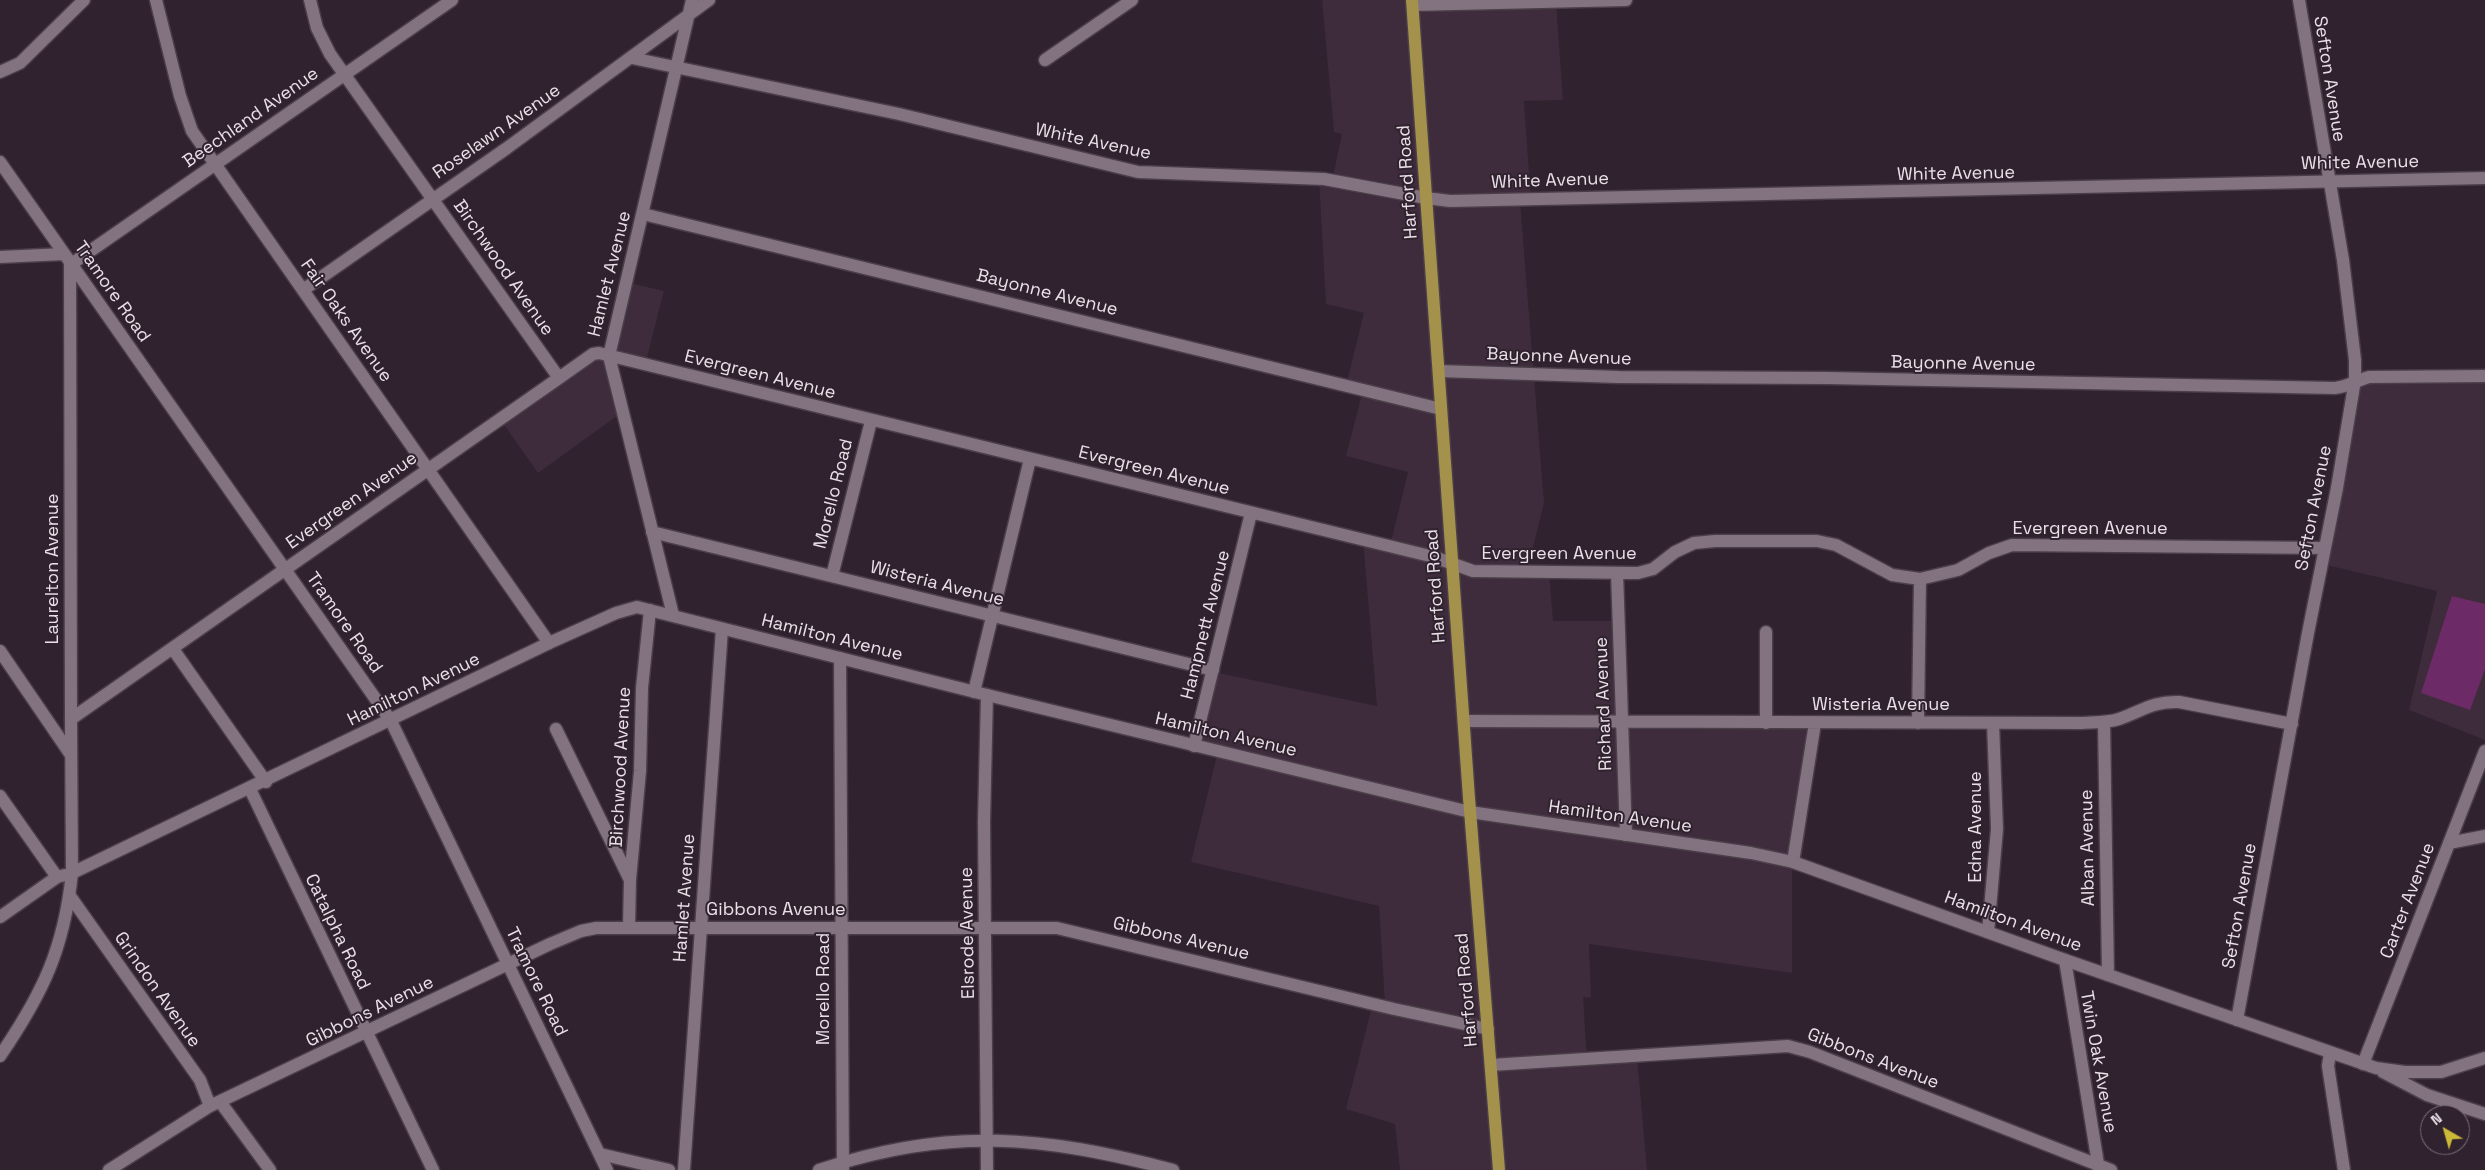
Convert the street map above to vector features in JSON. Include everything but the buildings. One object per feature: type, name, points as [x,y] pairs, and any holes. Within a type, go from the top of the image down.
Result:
[{"type":"main road","name":"Harford Road","points":[[1412,2],[1470,812],[1499,1170]]},
{"type":"street","points":[[0,72],[20,63],[84,0]]},
{"type":"street","name":"Fair Oaks Avenue","points":[[156,0],[186,118],[192,131],[549,644]]},
{"type":"street","name":"Birchwood Avenue","points":[[310,0],[317,28],[330,54],[559,378]]},
{"type":"street","name":"Beechland Avenue","points":[[67,260],[215,164],[452,0]]},
{"type":"street","name":"Hamlet Avenue","points":[[673,615],[609,356],[692,0]]},
{"type":"street","name":"Roselawn Avenue","points":[[303,290],[632,58],[708,0]]},
{"type":"street","points":[[1045,60],[1132,0]]},
{"type":"street","points":[[1412,2],[1626,0]]},
{"type":"street","name":"Sefton Avenue","points":[[2237,1020],[2355,380],[2355,360],[2343,260],[2328,181],[2299,0]]},
{"type":"street","name":"White Avenue","points":[[632,58],[899,114],[1138,172],[1324,179],[1426,198],[1457,201],[1955,192],[2485,178]]},
{"type":"street","name":"Tramore Road","points":[[0,162],[391,721],[607,1170]]},
{"type":"street","name":"Bayonne Avenue","points":[[643,214],[1441,409]]},
{"type":"street","points":[[0,257],[67,260]]},
{"type":"street","name":"Laurelton Avenue","points":[[0,1056],[27,1015],[51,969],[70,896],[72,873],[67,260]]},
{"type":"street","name":"Evergreen Avenue","points":[[71,719],[593,354],[609,356],[1434,557],[1473,572],[1638,573],[1653,569],[1675,552],[1694,543],[1715,541],[1817,541],[1836,545],[1892,575],[1920,579],[1958,570],[1989,553],[2012,545],[2325,548]]},
{"type":"street","name":"Bayonne Avenue","points":[[1438,371],[1619,377],[1828,378],[2335,388],[2344,387],[2355,380],[2369,377],[2485,376]]},
{"type":"street","name":"Morello Road","points":[[832,576],[871,421]]},
{"type":"street","points":[[974,692],[1030,459]]},
{"type":"street","name":"Hampnett Avenue","points":[[1194,746],[1251,513]]},
{"type":"street","name":"Wisteria Avenue","points":[[652,532],[1213,670]]},
{"type":"street","name":"Richard Avenue","points":[[1617,572],[1626,835]]},
{"type":"street","points":[[1918,723],[1920,579]]},
{"type":"street","name":"Hamilton Avenue","points":[[0,917],[58,877],[72,873],[250,790],[549,644],[628,608],[637,607],[974,692],[1470,812],[1793,862],[2065,960],[2376,1068],[2405,1072],[2441,1072],[2485,1058]]},
{"type":"street","name":"Birchwood Avenue","points":[[629,927],[630,880],[640,771],[642,688],[650,610]]},
{"type":"street","name":"Hamlet Avenue","points":[[684,1170],[722,629]]},
{"type":"street","points":[[1766,632],[1766,723]]},
{"type":"street","points":[[173,649],[266,782]]},
{"type":"street","points":[[0,651],[71,755]]},
{"type":"street","name":"Morello Road","points":[[840,658],[844,1166]]},
{"type":"street","name":"Elsrode Avenue","points":[[987,695],[985,927],[987,1170]]},
{"type":"street","name":"Wisteria Avenue","points":[[1464,721],[1622,723],[2104,722],[2118,719],[2148,706],[2173,702],[2292,724]]},
{"type":"street","name":"Alban Avenue","points":[[2104,722],[2108,975]]},
{"type":"street","points":[[1793,862],[1815,723]]},
{"type":"street","name":"Edna Avenue","points":[[1988,932],[1997,829],[1994,723]]},
{"type":"street","points":[[556,729],[630,880]]},
{"type":"street","name":"Carter Avenue","points":[[2363,1064],[2485,751]]},
{"type":"street","name":"Catalpha Road","points":[[250,790],[433,1170]]},
{"type":"street","points":[[0,796],[58,877]]},
{"type":"street","points":[[2449,844],[2485,836]]},
{"type":"street","name":"Grindon Avenue","points":[[70,896],[215,1104],[270,1170]]},
{"type":"street","name":"Gibbons Avenue","points":[[109,1170],[215,1104],[581,931],[629,927],[842,929],[985,927],[1069,929],[1385,1006],[1488,1029]]},
{"type":"street","name":"Twin Oak Avenue","points":[[2065,960],[2098,1167]]},
{"type":"street","name":"Gibbons Avenue","points":[[1491,1065],[1788,1046],[1810,1052],[2098,1167],[2111,1170]]},
{"type":"street","points":[[2330,1053],[2328,1066],[2344,1170]]},
{"type":"street","points":[[2376,1068],[2427,1094],[2485,1114]]},
{"type":"street","points":[[819,1170],[844,1166],[893,1148],[934,1142],[988,1140],[1044,1142],[1075,1147],[1173,1170]]},
{"type":"street","points":[[600,1154],[668,1170]]},
{"type":"shaded area","points":[[1322,0],[1588,0],[1556,3],[1563,100],[1524,101],[1531,200],[1520,201],[1544,503],[1527,571],[1549,572],[1553,621],[1618,621],[1621,722],[1821,723],[1801,862],[1792,860],[1792,973],[1589,944],[1591,998],[1583,997],[1587,1059],[1637,1056],[1647,1170],[1400,1170],[1395,1124],[1346,1109],[1373,1002],[1385,1004],[1379,906],[1191,862],[1218,751],[1194,745],[1214,672],[1377,706],[1363,540],[1390,546],[1408,472],[1346,456],[1363,390],[1346,386],[1364,313],[1326,304],[1319,179],[1332,181],[1342,134],[1334,132]]},
{"type":"shaded area","points":[[626,282],[664,291],[645,365],[613,357],[624,411],[538,473],[500,419],[597,353],[613,339]]},
{"type":"shaded area","points":[[2485,376],[2485,740],[2409,710],[2437,591],[2322,564],[2355,380]]},
{"type":"shaded area","points":[[2452,596],[2485,604],[2485,669],[2470,710],[2421,693]]}]
